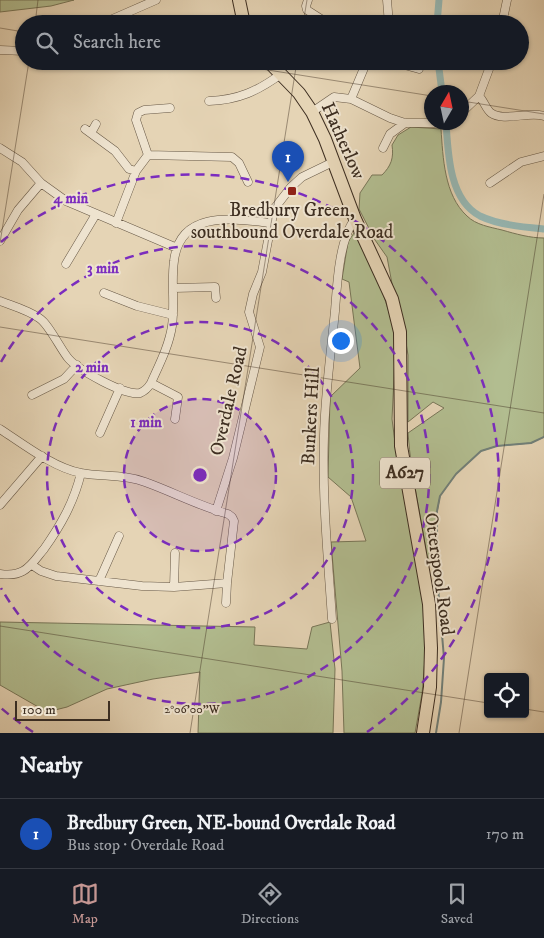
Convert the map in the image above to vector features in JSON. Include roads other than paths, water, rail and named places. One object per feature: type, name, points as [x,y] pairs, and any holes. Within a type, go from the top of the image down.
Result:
[{"type":"main road","points":[[238,0],[242,15]]},
{"type":"main road","name":"Hatherlow","points":[[277,70],[299,94],[312,112],[325,139],[332,162],[355,219]]},
{"type":"main road","name":"Otterspool Road","points":[[355,219],[392,298],[400,332],[401,446],[429,604],[430,687],[423,733]]},
{"type":"street","points":[[122,15],[156,0]]},
{"type":"street","points":[[308,0],[307,10],[315,15]]},
{"type":"street","points":[[387,0],[388,15]]},
{"type":"street","points":[[504,15],[507,0]]},
{"type":"street","points":[[0,50],[15,51]]},
{"type":"street","points":[[351,99],[364,70]]},
{"type":"street","points":[[469,105],[479,96],[489,70]]},
{"type":"street","points":[[209,101],[239,97],[267,85],[281,74]]},
{"type":"street","points":[[479,96],[491,113],[498,116],[537,114],[544,116]]},
{"type":"street","points":[[312,112],[334,97],[351,99],[390,118],[405,123],[424,123]]},
{"type":"street","points":[[148,155],[136,120],[138,113],[144,110],[170,108]]},
{"type":"street","points":[[383,148],[390,134],[405,123]]},
{"type":"street","points":[[96,124],[88,131],[115,151],[129,169],[136,171]]},
{"type":"street","points":[[0,148],[22,162],[41,183],[66,201],[177,248]]},
{"type":"street","points":[[116,223],[136,171],[148,155]]},
{"type":"street","points":[[148,155],[232,157],[239,163],[248,182]]},
{"type":"street","points":[[490,183],[521,162],[544,156]]},
{"type":"street","name":"Overdale Road","points":[[216,511],[233,458],[260,347],[250,312],[253,294],[262,272],[274,209],[291,187],[302,177],[332,162]]},
{"type":"street","points":[[0,241],[18,210],[41,183]]},
{"type":"street","points":[[66,264],[96,214]]},
{"type":"street","points":[[0,301],[41,318],[69,359],[96,378],[137,393],[146,390],[151,383],[170,335],[173,315],[174,263],[177,248],[185,235],[192,229],[213,220],[226,218],[271,224]]},
{"type":"street","name":"Bunkers Hill","points":[[332,619],[324,436],[336,299],[344,243],[351,224],[355,219]]},
{"type":"street","points":[[174,288],[215,287],[216,298]]},
{"type":"street","points":[[104,293],[137,306],[173,315]]},
{"type":"street","points":[[32,395],[64,379],[77,365]]},
{"type":"street","points":[[151,383],[178,398],[175,419]]},
{"type":"street","points":[[100,433],[120,388]]},
{"type":"street","points":[[0,429],[67,470],[132,478],[232,517],[234,521],[226,603]]},
{"type":"street","points":[[0,506],[42,456]]},
{"type":"street","points":[[0,574],[22,572],[32,565],[63,520],[76,491],[81,473]]},
{"type":"street","points":[[99,581],[119,536]]},
{"type":"street","points":[[174,587],[175,553]]},
{"type":"street","points":[[32,565],[41,571],[56,576],[142,586],[174,587],[228,583]]},
{"type":"waterway","points":[[438,15],[439,0]]},
{"type":"waterway","points":[[439,70],[441,85]]},
{"type":"waterway","points":[[447,130],[452,175],[462,199],[470,209],[480,216],[495,222],[544,229]]},
{"type":"waterway","points":[[436,733],[441,702],[444,658],[437,576],[437,511],[440,496],[456,474],[481,451],[497,446],[531,443],[544,437]]},
{"type":"place","name":"Bredbury Green, NE-bound Overdale Road","points":[[288,182]]},
{"type":"place","name":"Bredbury Green, southbound Overdale Road","points":[[292,191]]}]
